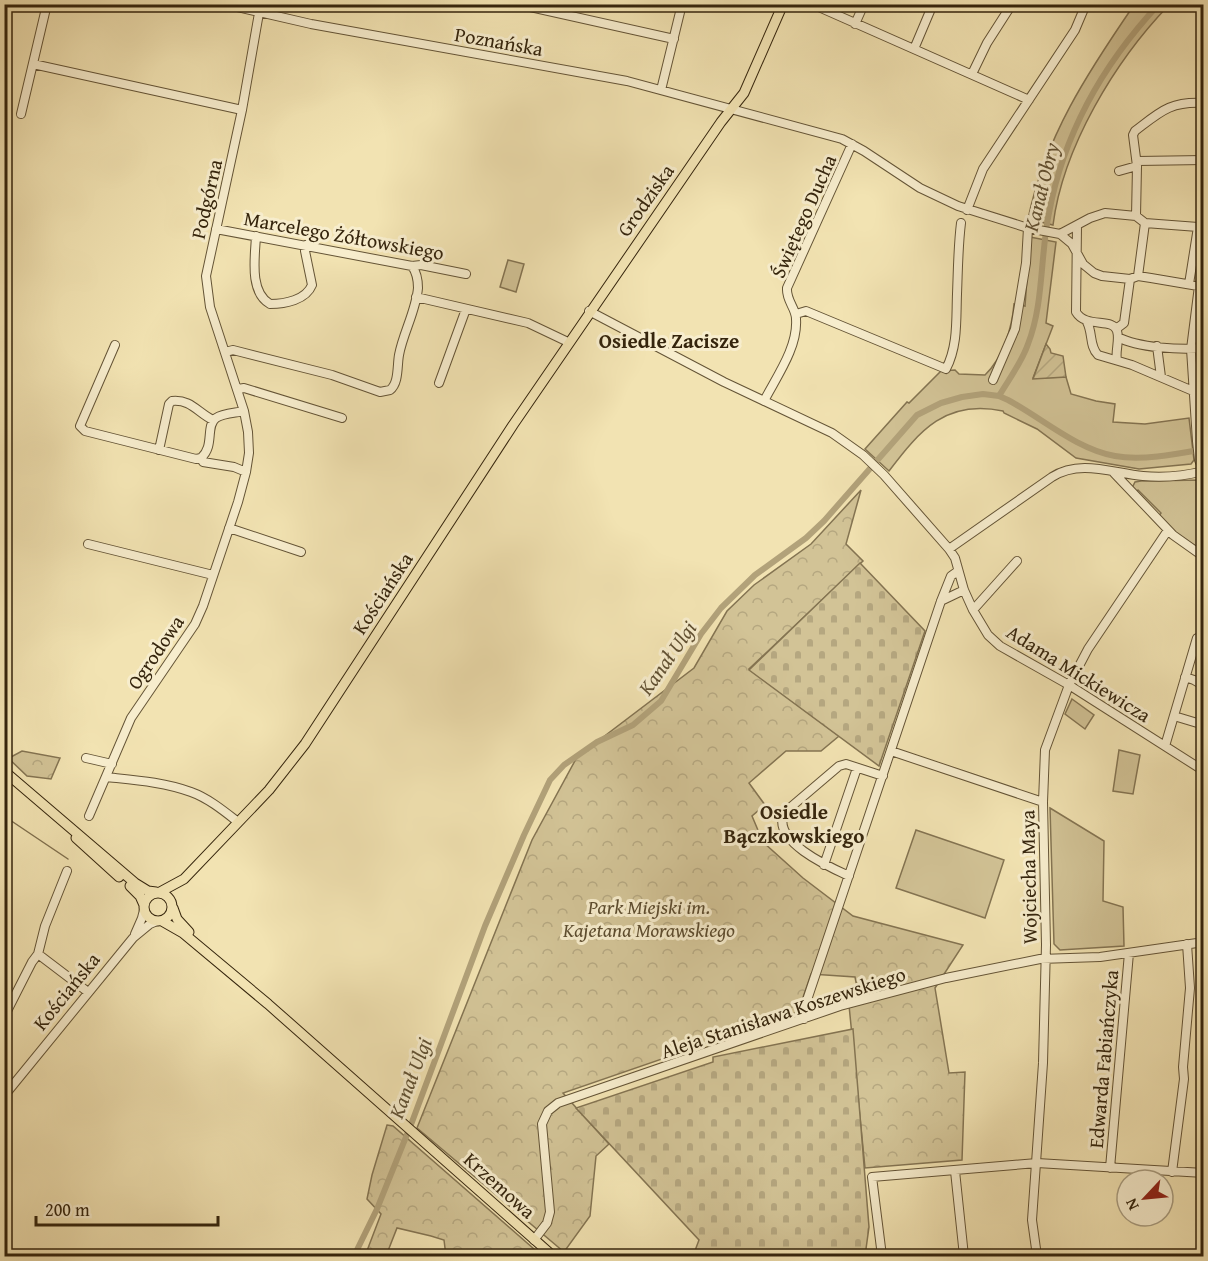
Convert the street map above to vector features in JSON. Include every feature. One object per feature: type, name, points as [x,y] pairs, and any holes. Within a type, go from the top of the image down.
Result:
[{"type":"main road","name":"Grodziska","points":[[589,312],[747,87],[783,4]]},
{"type":"main road","name":"Kościańska","points":[[172,906],[174,897],[184,879],[280,777],[305,744],[589,312]]},
{"type":"main road","points":[[4,771],[138,893],[150,919],[160,921],[183,933],[268,1004]]},
{"type":"main road","points":[[51,813],[89,842],[135,884],[148,891],[168,896],[175,914],[184,927],[240,975],[268,1004]]},
{"type":"main road","name":"Kościańska","points":[[158,892],[184,879]]},
{"type":"main road","points":[[144,908],[146,898],[158,892]]},
{"type":"main road","points":[[160,921],[169,916],[172,906]]},
{"type":"main road","name":"Krzemowa","points":[[268,1004],[553,1257]]},
{"type":"street","points":[[21,114],[47,4]]},
{"type":"street","name":"Poznańska","points":[[224,4],[259,13],[627,81],[756,115],[852,144],[920,188],[967,210],[1031,229],[1058,234]]},
{"type":"street","points":[[517,4],[674,39]]},
{"type":"street","points":[[661,90],[681,4]]},
{"type":"street","points":[[812,4],[1029,100]]},
{"type":"street","points":[[855,24],[864,4]]},
{"type":"street","points":[[914,49],[933,4]]},
{"type":"street","points":[[972,74],[987,43],[1012,4]]},
{"type":"street","points":[[967,210],[983,169],[1075,30],[1086,4]]},
{"type":"street","name":"Podgórna","points":[[238,502],[246,472],[249,439],[238,389],[210,307],[207,289],[208,265],[242,110],[259,13]]},
{"type":"street","points":[[33,64],[242,110]]},
{"type":"street","points":[[1136,216],[1137,163],[1133,135],[1135,131],[1173,105],[1203,103]]},
{"type":"street","name":"Świętego Ducha","points":[[764,401],[795,340],[796,314],[787,299],[787,288],[852,144]]},
{"type":"street","points":[[1119,171],[1137,163],[1203,160]]},
{"type":"street","points":[[1058,234],[1105,213],[1136,216],[1145,223],[1201,225],[1189,284]]},
{"type":"street","points":[[796,314],[806,311],[946,369],[952,359],[956,338],[961,223]]},
{"type":"street","points":[[1117,360],[1115,354],[1117,333],[1124,323],[1145,223]]},
{"type":"street","points":[[1077,226],[1076,312],[1079,318],[1087,322],[1110,324],[1126,341],[1157,346],[1203,348]]},
{"type":"street","name":"Marcelego Żółtowskiego","points":[[216,229],[466,274]]},
{"type":"street","points":[[993,380],[1015,329],[1031,229]]},
{"type":"street","points":[[949,549],[1060,471],[1076,467],[1142,476],[1185,475],[1203,471],[1197,441],[1191,349],[1201,286],[1094,273],[1083,264],[1072,244],[1058,234]]},
{"type":"street","points":[[256,236],[255,266],[259,292],[270,304],[300,298],[311,290],[306,245]]},
{"type":"street","points":[[225,352],[233,350],[332,375],[380,392],[390,390],[396,383],[396,369],[402,341],[416,297],[417,276],[412,266]]},
{"type":"street","points":[[416,297],[528,323],[568,342]]},
{"type":"street","points":[[439,383],[466,309]]},
{"type":"street","name":"Adama Mickiewicza","points":[[589,312],[832,433],[864,456],[882,473],[949,549],[955,558],[972,610],[988,635],[999,646],[1070,685],[1203,771]]},
{"type":"street","points":[[1087,322],[1095,352],[1098,355],[1117,360],[1193,391]]},
{"type":"street","points":[[115,345],[81,426],[85,431],[196,459],[201,458],[209,448],[210,426],[213,420],[244,411]]},
{"type":"street","points":[[1157,346],[1161,377]]},
{"type":"street","points":[[238,389],[244,388],[342,418]]},
{"type":"street","points":[[159,450],[169,404],[172,401],[194,406],[213,420]]},
{"type":"street","points":[[201,458],[203,462],[234,467],[246,472]]},
{"type":"street","points":[[1113,472],[1168,530],[1203,557]]},
{"type":"street","points":[[1128,487],[1135,479],[1142,476]]},
{"type":"street","name":"Ogrodowa","points":[[89,816],[131,718],[195,624],[238,502]]},
{"type":"street","points":[[229,528],[301,552]]},
{"type":"street","name":"Wojciecha Maya","points":[[1037,1257],[1032,1220],[1043,1063],[1046,958],[1043,802],[1045,750],[1070,685],[1088,649],[1168,530]]},
{"type":"street","points":[[88,544],[213,575]]},
{"type":"street","points":[[972,610],[1017,561]]},
{"type":"street","points":[[804,1018],[806,1004],[941,601],[951,576],[958,571]]},
{"type":"street","points":[[941,601],[964,590]]},
{"type":"street","points":[[1165,747],[1197,638],[1203,636]]},
{"type":"street","points":[[1185,677],[1203,686]]},
{"type":"street","points":[[1174,716],[1203,725]]},
{"type":"street","points":[[891,751],[1043,802]]},
{"type":"street","points":[[86,758],[112,764]]},
{"type":"street","points":[[849,876],[816,862],[785,835],[781,818],[784,812],[839,766],[846,764],[883,776]]},
{"type":"street","points":[[824,866],[857,768]]},
{"type":"street","points":[[106,777],[166,785],[191,792],[221,808],[238,822]]},
{"type":"street","points":[[4,1017],[38,954],[45,926],[67,871]]},
{"type":"street","name":"Kościańska","points":[[4,1096],[132,938],[141,923],[144,908]]},
{"type":"street","name":"Kościańska","points":[[132,938],[146,926],[160,921]]},
{"type":"street","name":"Aleja Stanisława Koszewskiego","points":[[534,1240],[547,1223],[550,1212],[542,1129],[544,1119],[552,1107],[567,1100],[840,1006],[946,978],[1046,958],[1100,957],[1203,942]]},
{"type":"street","points":[[1173,1168],[1184,1079],[1190,988],[1187,944]]},
{"type":"street","name":"Edwarda Fabiańczyka","points":[[1110,1168],[1129,953]]},
{"type":"street","points":[[38,954],[88,992]]},
{"type":"street","points":[[882,1257],[872,1177],[1037,1163],[1115,1168]]},
{"type":"street","points":[[955,1171],[964,1257]]},
{"type":"street","points":[[1175,1172],[1203,1173]]},
{"type":"street","points":[[1158,1257],[1203,1255]]},
{"type":"green space","points":[[1134,5],[1169,5],[1130,52],[1094,107],[1068,166],[1053,225],[1028,219],[1045,160],[1070,106],[1100,55]]},
{"type":"green space","points":[[1030,237],[1056,242],[1046,323],[1053,326],[1033,378],[1066,377],[1071,394],[1115,404],[1113,422],[1145,424],[1189,418],[1194,460],[1191,464],[1139,469],[1076,458],[1037,429],[1003,411],[983,408],[950,414],[936,421],[912,443],[889,471],[865,449],[907,402],[909,403],[941,371],[955,370],[959,374],[985,375],[991,368],[1002,351],[1014,304],[1025,306]]},
{"type":"green space","points":[[508,260],[524,264],[516,292],[500,287]]},
{"type":"green space","points":[[1046,344],[1051,353],[1063,356],[1066,377],[1033,379]]},
{"type":"green space","points":[[1203,480],[1203,551],[1172,530],[1158,517],[1161,513],[1138,490],[1135,493],[1132,488],[1135,482],[1141,481]]},
{"type":"green space","name":"Park Miejski im. Kajetana Morawskiego","points":[[861,490],[846,544],[863,561],[749,669],[839,736],[821,751],[786,751],[749,783],[765,805],[752,816],[763,842],[803,878],[853,916],[963,945],[935,988],[949,1073],[965,1072],[962,1160],[865,1168],[848,995],[858,992],[855,977],[811,974],[798,1012],[563,1093],[609,1144],[596,1156],[590,1216],[564,1252],[417,1128],[532,840],[577,757],[694,668],[727,611],[754,585],[811,544]]},
{"type":"green space","points":[[860,563],[925,631],[879,766],[749,670]]},
{"type":"green space","points":[[1072,699],[1094,715],[1085,729],[1065,714]]},
{"type":"green space","points":[[5,749],[11,757],[22,751],[60,758],[51,779],[27,776],[5,755]]},
{"type":"green space","points":[[1119,750],[1140,755],[1133,794],[1113,791]]},
{"type":"green space","points":[[1050,808],[1104,841],[1103,901],[1123,907],[1124,946],[1060,950],[1054,944]]},
{"type":"green space","points":[[916,830],[1004,860],[985,918],[896,888]]},
{"type":"green space","points":[[853,1029],[869,1227],[865,1256],[693,1256],[699,1240],[576,1108],[713,1062],[713,1057]]},
{"type":"green space","points":[[387,1125],[393,1126],[542,1256],[446,1256],[444,1240],[397,1228],[386,1256],[365,1256],[381,1214],[367,1199]]},
{"type":"waterway","name":"Kanał Obry","points":[[999,396],[1022,357],[1033,328],[1049,213],[1056,183],[1076,127],[1104,75],[1120,51],[1159,4]]},
{"type":"waterway","name":"Kanał Ulgi","points":[[354,1256],[377,1209],[412,1122],[485,926],[550,780],[564,765],[597,742],[633,725],[661,701],[701,634],[721,608],[755,575],[806,538],[824,521],[917,415],[941,403],[983,394],[1008,400],[1073,440],[1115,456],[1148,457],[1204,449]]},
{"type":"waterway","points":[[4,816],[68,859]]},
{"type":"district","name":"Osiedle Zacisze","points":[[669,340]]},
{"type":"district","name":"Osiedle Bączkowskiego","points":[[794,823]]}]
